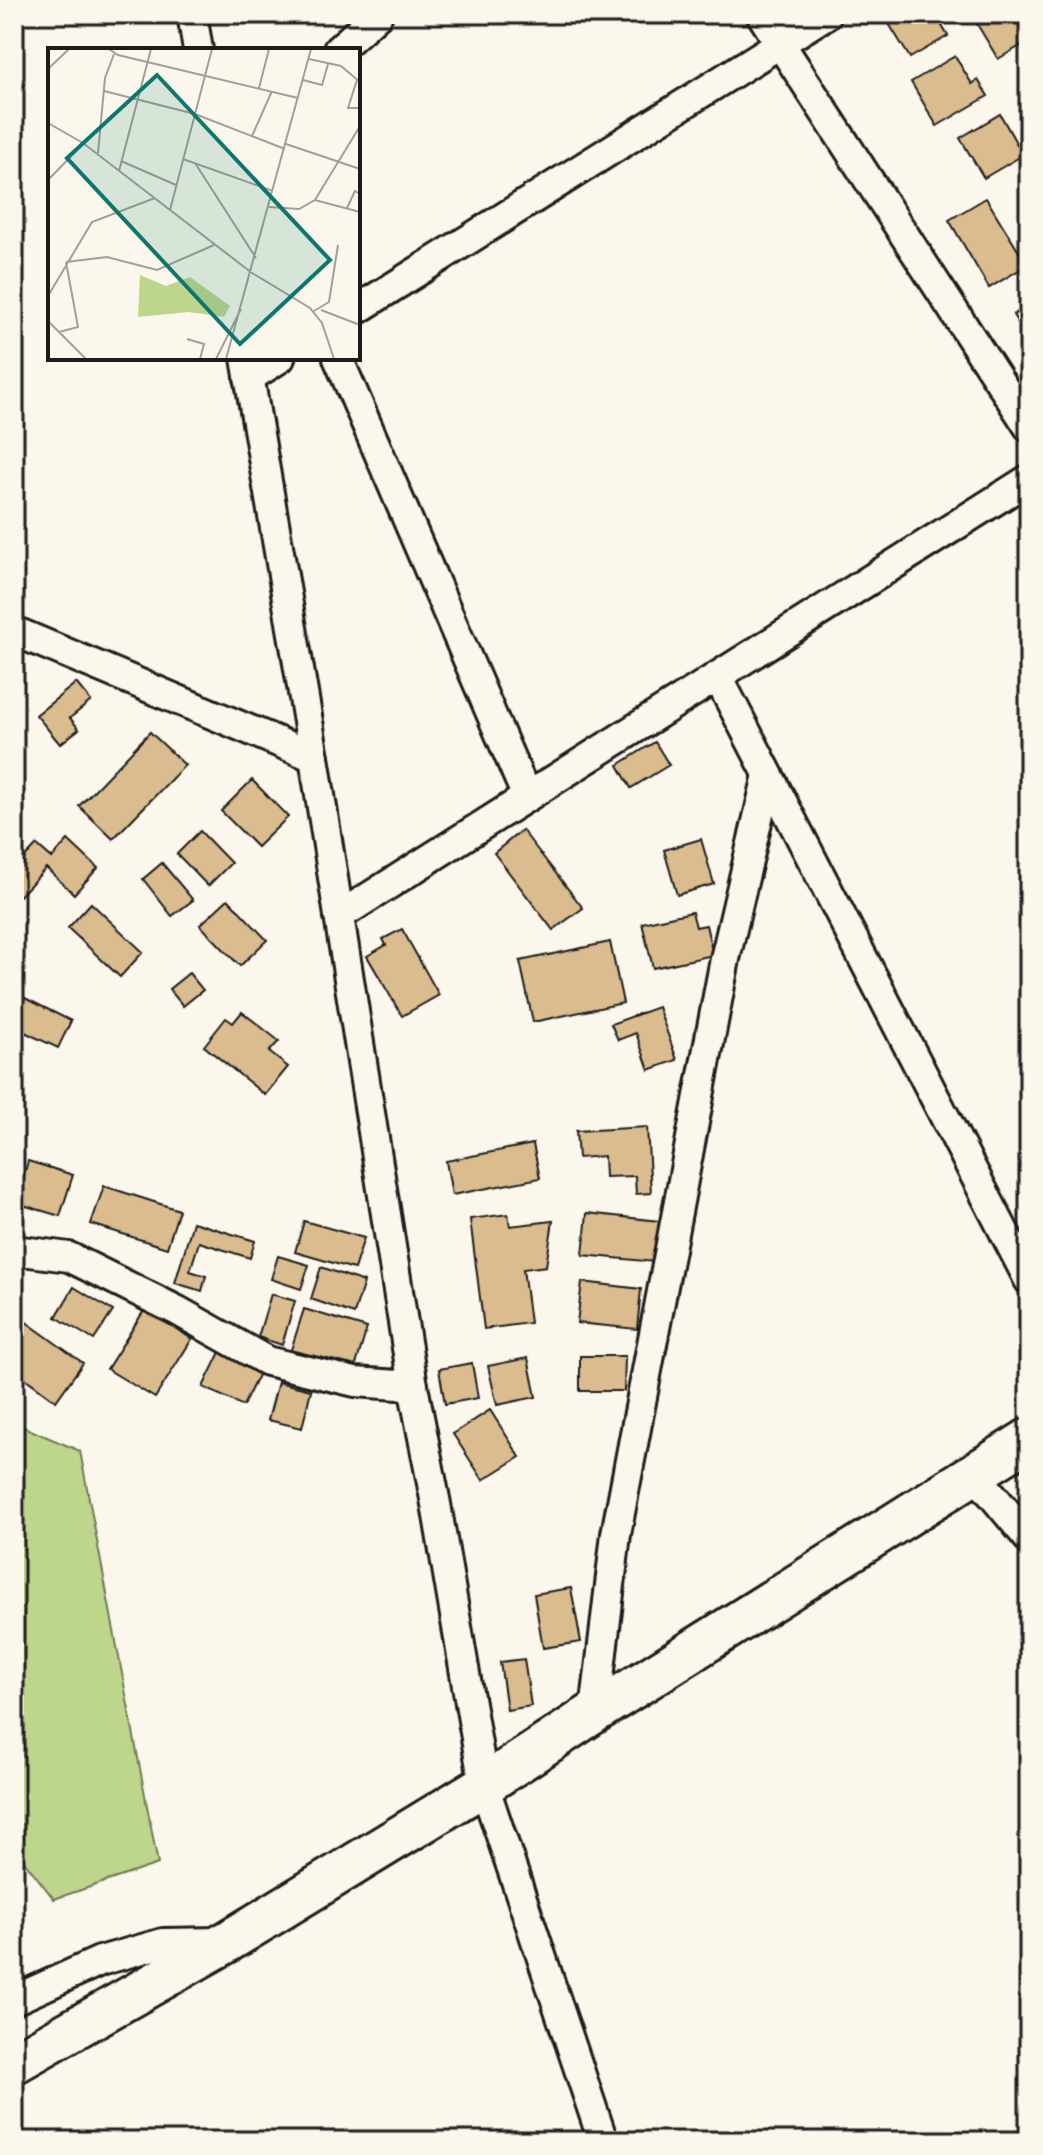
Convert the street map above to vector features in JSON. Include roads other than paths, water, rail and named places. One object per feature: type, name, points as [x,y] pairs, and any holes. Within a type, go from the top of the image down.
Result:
[{"type":"street","points":[[192,14],[198,48]]},
{"type":"street","points":[[340,48],[378,14]]},
{"type":"street","points":[[761,14],[1029,427]]},
{"type":"street","points":[[360,308],[827,14]]},
{"type":"street","points":[[273,360],[247,368],[314,757],[413,1386],[484,1785],[603,2141]]},
{"type":"street","points":[[339,360],[527,797]]},
{"type":"street","points":[[339,916],[1029,479]]},
{"type":"street","points":[[14,631],[314,757]]},
{"type":"street","points":[[718,677],[1029,1280]]},
{"type":"street","points":[[595,1712],[616,1534],[725,959],[768,775]]},
{"type":"street","points":[[14,1250],[69,1257],[178,1311],[267,1361],[355,1382],[413,1386]]},
{"type":"street","points":[[14,2063],[227,1942],[484,1785],[1029,1439]]},
{"type":"street","points":[[974,1473],[1029,1539]]},
{"type":"street","points":[[14,2000],[100,1961],[163,1943],[227,1942]]}]
